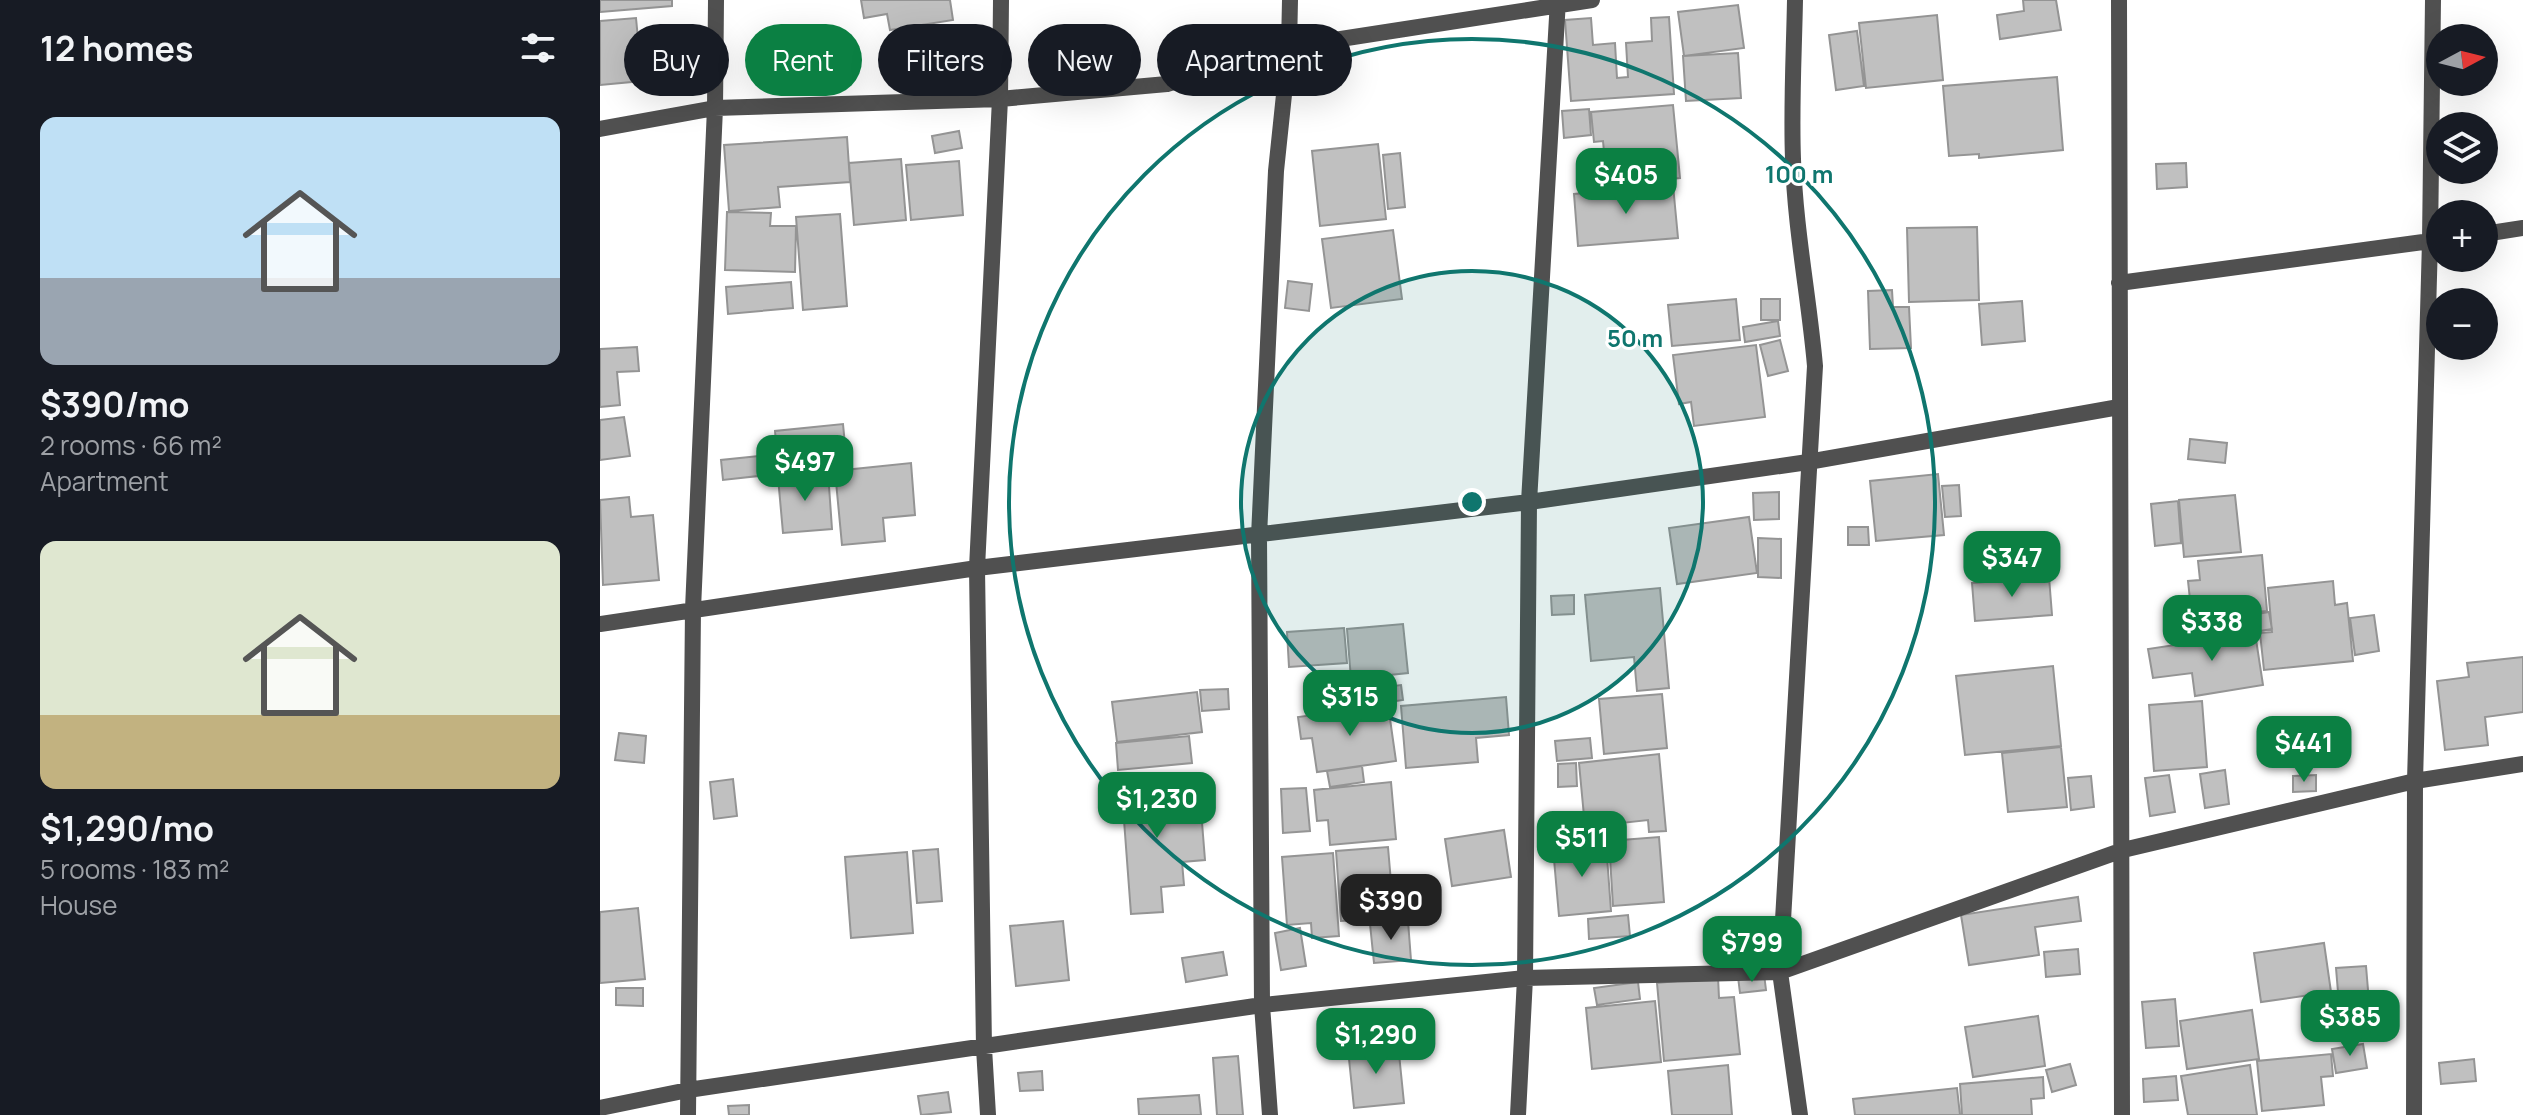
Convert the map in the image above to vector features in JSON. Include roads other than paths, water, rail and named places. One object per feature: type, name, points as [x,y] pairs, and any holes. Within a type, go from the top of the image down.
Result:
[{"type":"street","points":[[688,1115],[693,609],[715,108],[716,0]]},
{"type":"street","points":[[988,1115],[984,1048],[977,568],[1000,99],[1001,0]]},
{"type":"street","points":[[1289,24],[1290,0]]},
{"type":"street","points":[[1352,36],[1558,2],[1592,0]]},
{"type":"street","points":[[1795,0],[1793,159],[1815,366],[1780,972],[1800,1115]]},
{"type":"street","points":[[2119,0],[2122,1115]]},
{"type":"street","points":[[2433,0],[2435,200]]},
{"type":"street","points":[[1518,1115],[1525,978],[1529,502],[1558,2]]},
{"type":"street","points":[[600,129],[715,108],[1000,99],[1157,85]]},
{"type":"street","points":[[1270,1115],[1262,1005],[1259,536],[1276,171],[1284,96]]},
{"type":"street","points":[[2498,232],[2523,228]]},
{"type":"street","points":[[2119,283],[2426,241]]},
{"type":"street","points":[[2414,1115],[2415,781],[2434,272]]},
{"type":"street","points":[[600,624],[977,568],[1529,502],[1808,462],[2119,407]]},
{"type":"street","points":[[600,1108],[688,1090],[1262,1005],[1525,978],[1780,972],[2123,850],[2415,781],[2523,764]]}]
